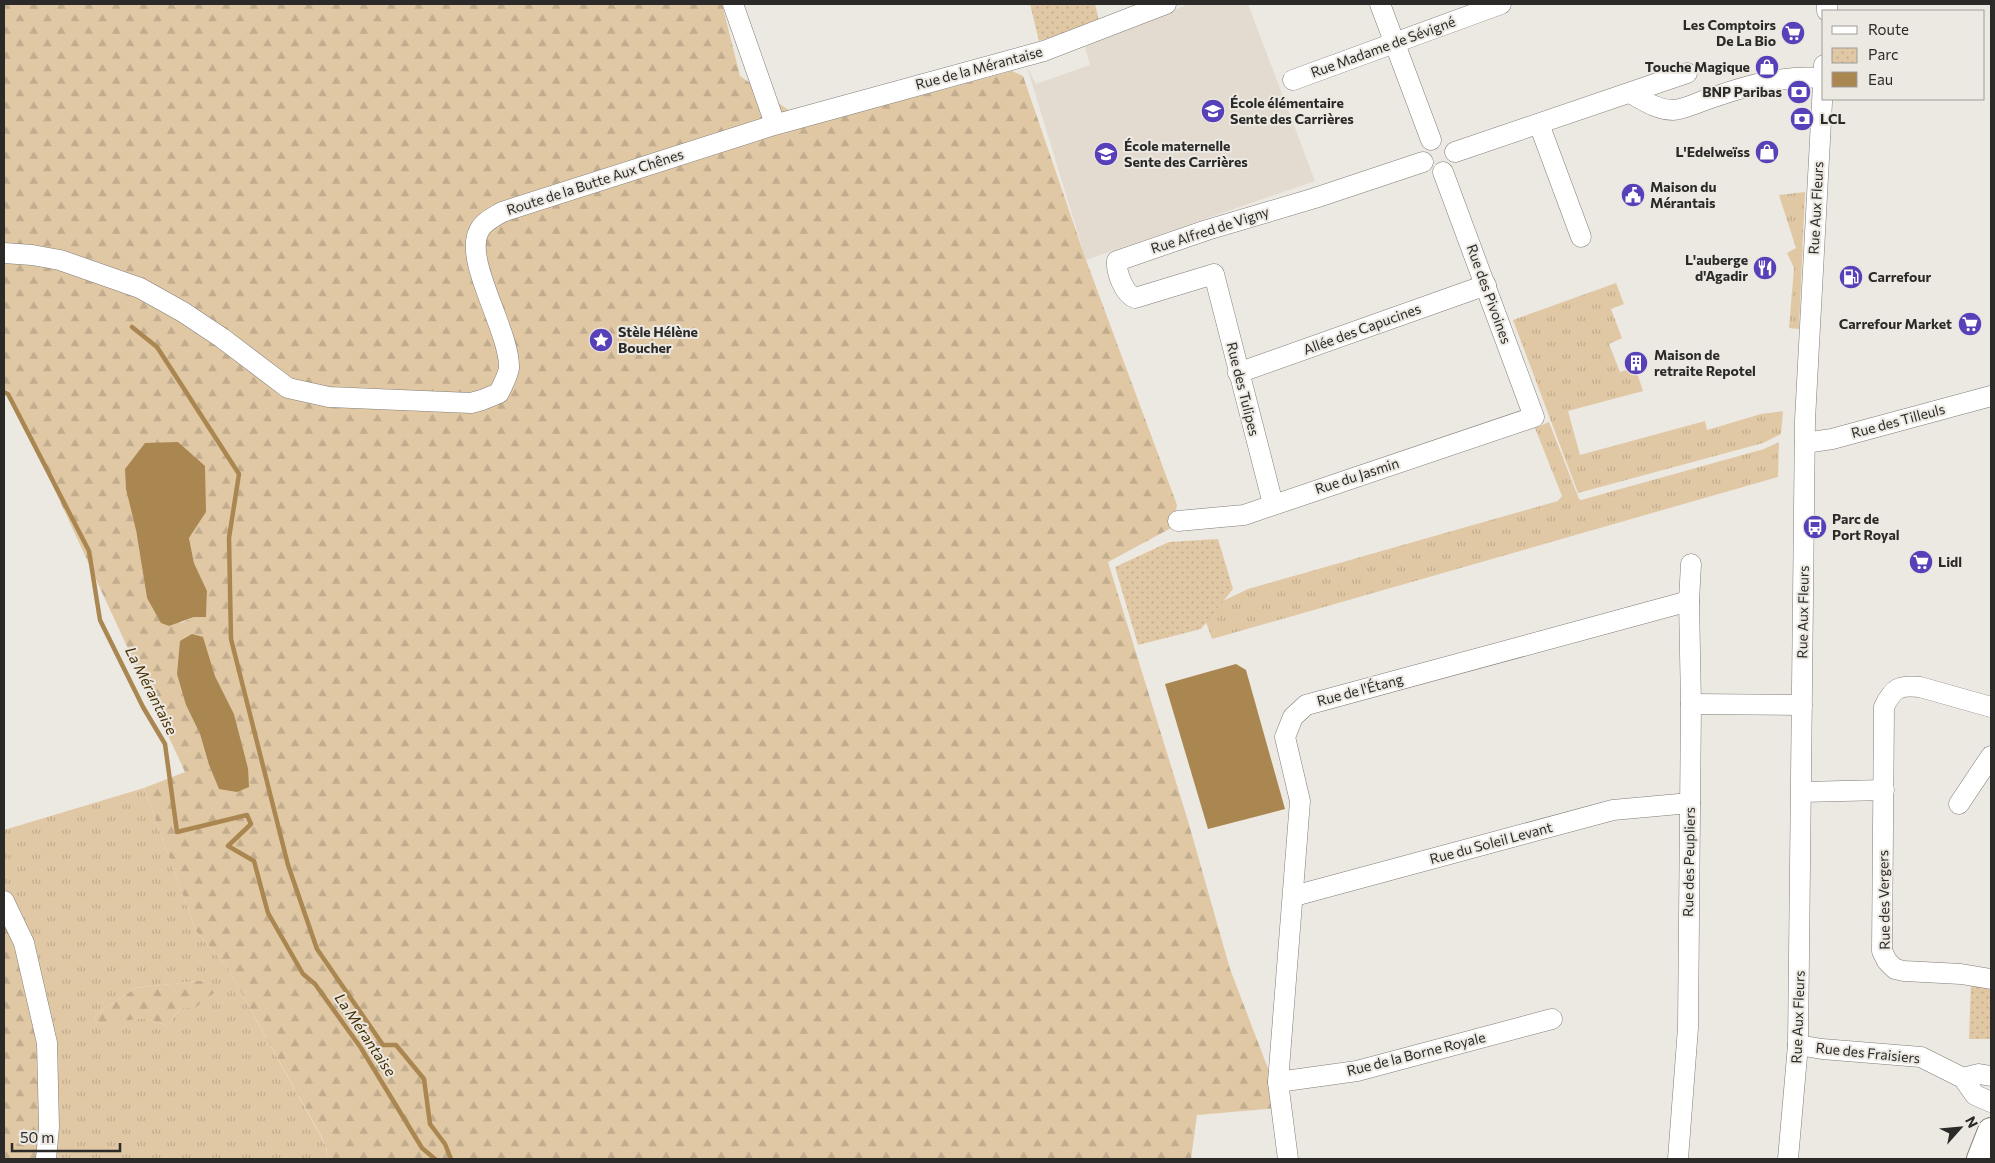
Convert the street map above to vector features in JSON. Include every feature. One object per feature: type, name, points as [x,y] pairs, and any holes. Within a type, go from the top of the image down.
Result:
[{"type":"main road","points":[[1980,1159],[1991,1131]]},
{"type":"street","points":[[733,4],[781,122]]},
{"type":"street","name":"Rue de la Mérantaise","points":[[781,122],[1044,51],[1166,4]]},
{"type":"street","points":[[1380,4],[1431,140]]},
{"type":"street","name":"Rue Madame de Sévigné","points":[[1293,80],[1501,4]]},
{"type":"street","points":[[1630,92],[1654,106],[1674,110],[1738,88],[1822,72]]},
{"type":"street","points":[[1455,152],[1687,73]]},
{"type":"street","name":"Rue Aux Fleurs","points":[[1788,1159],[1798,1045],[1805,443],[1822,93]]},
{"type":"street","name":"Route de la Butte Aux Chênes","points":[[4,253],[60,260],[140,288],[183,312],[222,338],[288,388],[330,397],[471,403],[499,393],[509,369],[504,340],[478,264],[475,243],[479,230],[489,219],[502,212],[781,122]]},
{"type":"street","points":[[1539,124],[1581,237]]},
{"type":"street","points":[[1443,139],[1453,146],[1455,152],[1453,164],[1443,172],[1431,171],[1423,162],[1422,149],[1431,140],[1443,139]]},
{"type":"street","name":"Rue Alfred de Vigny","points":[[1214,274],[1134,298],[1128,293],[1116,265],[1120,259],[1423,162]]},
{"type":"street","name":"Rue des Pivoines","points":[[1443,172],[1534,417]]},
{"type":"street","name":"Rue des Tulipes","points":[[1214,274],[1273,504]]},
{"type":"street","name":"Allée des Capucines","points":[[1238,373],[1486,285]]},
{"type":"street","name":"Rue des Tilleuls","points":[[1805,443],[1832,439],[1991,396]]},
{"type":"street","name":"Rue du Jasmin","points":[[1178,521],[1244,515],[1534,417]]},
{"type":"street","name":"Rue des Peupliers","points":[[1678,1159],[1688,1028],[1691,704],[1689,601],[1691,564]]},
{"type":"street","name":"Rue de l'Étang","points":[[1288,1159],[1278,1082],[1300,801],[1285,737],[1293,717],[1306,705],[1689,601]]},
{"type":"street","name":"Rue des Vergers","points":[[1991,707],[1920,687],[1909,686],[1898,688],[1889,696],[1884,707],[1882,951],[1887,961],[1895,969],[1961,974],[1991,979]]},
{"type":"street","points":[[1691,704],[1802,705]]},
{"type":"street","points":[[1959,804],[1991,756]]},
{"type":"street","points":[[1802,792],[1884,790]]},
{"type":"street","name":"Rue du Soleil Levant","points":[[1294,896],[1613,810],[1690,803]]},
{"type":"street","points":[[4,901],[24,943],[48,1043],[49,1127],[46,1159]]},
{"type":"street","name":"Rue de la Borne Royale","points":[[1278,1082],[1357,1070],[1552,1019]]},
{"type":"street","name":"Rue des Fraisiers","points":[[1798,1045],[1822,1049],[1921,1057],[1963,1078]]},
{"type":"street","points":[[1991,1076],[1979,1074],[1963,1078],[1975,1095],[1991,1102]]},
{"type":"shaded area","name":"École élémentaire Sente des Carrières","points":[[1189,4],[1248,4],[1315,181],[1086,260],[1027,67],[1036,84],[1090,65],[1085,47]]},
{"type":"green space","points":[[4,4],[722,4],[740,76],[810,125],[1012,71],[1023,76],[1086,260],[1177,505],[1173,527],[1108,562],[1188,821],[1230,969],[1272,1079],[1278,1108],[1197,1115],[1191,1159],[327,1159],[326,1145],[227,967],[196,931],[144,788],[185,772],[9,391],[4,389]],"holes":[[[206,512],[189,538],[194,563],[207,591],[206,616],[194,617],[181,623],[147,598],[136,530]],[[203,638],[215,676],[234,714],[248,768],[219,789],[209,765],[200,734],[186,705]]]},
{"type":"green space","points":[[1030,4],[1095,4],[1099,21],[1039,41]]},
{"type":"green space","points":[[1805,192],[1799,329],[1789,328],[1794,268],[1787,253],[1796,248],[1779,195]]},
{"type":"green space","points":[[1616,283],[1624,304],[1611,309],[1622,338],[1609,344],[1620,372],[1635,367],[1643,391],[1568,411],[1580,455],[1705,421],[1707,430],[1761,414],[1783,411],[1781,434],[1763,443],[1578,493],[1513,320]]},
{"type":"green space","points":[[1549,422],[1581,500],[1764,449],[1779,442],[1778,477],[1212,639],[1202,611],[1248,589],[1558,501],[1562,496],[1535,428]]},
{"type":"green space","points":[[1218,539],[1233,589],[1201,629],[1138,645],[1115,567],[1169,542]]},
{"type":"green space","points":[[144,788],[196,931],[227,967],[326,1146],[327,1159],[57,1159],[37,1033],[4,909],[4,830]],"holes":[[[206,980],[195,1008],[181,1008],[168,1026],[143,1018],[97,1024],[95,1015],[136,988]]]},
{"type":"green space","points":[[4,919],[13,941],[37,1033],[57,1159],[4,1159]]},
{"type":"green space","points":[[206,980],[214,993],[195,1008],[181,1008],[168,1026],[143,1018],[97,1025],[95,1015],[136,988]]},
{"type":"green space","points":[[1971,981],[1991,987],[1991,1039],[1969,1039]]},
{"type":"water","points":[[178,442],[205,466],[206,512],[189,538],[194,563],[207,591],[206,617],[194,617],[169,626],[161,623],[147,598],[136,530],[126,489],[125,469],[145,443]]},
{"type":"water","points":[[192,634],[203,637],[215,676],[234,714],[248,768],[249,787],[237,792],[219,789],[209,765],[200,734],[186,705],[177,674],[180,641]]},
{"type":"water","points":[[1236,664],[1246,670],[1285,809],[1208,829],[1165,684]]},
{"type":"waterway","points":[[132,327],[157,347],[239,474],[229,538],[231,639],[288,865],[317,949],[383,1045],[396,1045],[424,1079],[430,1124],[445,1144],[451,1159]]},
{"type":"waterway","name":"La Mérantaise","points":[[4,392],[8,394],[89,551],[100,620],[143,707],[165,744],[177,832],[247,815],[251,824],[228,846],[254,861],[268,913],[303,974],[315,984],[361,1048],[422,1148],[435,1159]]},
{"type":"place","name":"Les Comptoirs De La Bio","points":[[1793,33]]},
{"type":"place","name":"Touche Magique","points":[[1767,67]]},
{"type":"place","name":"BNP Paribas","points":[[1799,92]]},
{"type":"place","name":"École élémentaire Sente des Carrières","points":[[1213,111]]},
{"type":"place","name":"LCL","points":[[1802,119]]},
{"type":"place","name":"L'Edelweïss","points":[[1767,152]]},
{"type":"place","name":"École maternelle Sente des Carrières","points":[[1106,154]]},
{"type":"place","name":"Maison du Mérantais","points":[[1633,195]]},
{"type":"place","name":"L'auberge d'Agadir","points":[[1765,268]]},
{"type":"place","name":"Carrefour","points":[[1851,277]]},
{"type":"place","name":"Carrefour Market","points":[[1970,324]]},
{"type":"place","name":"Stèle Hélène Boucher","points":[[601,340]]},
{"type":"place","name":"Maison de retraite Repotel","points":[[1636,363]]},
{"type":"place","name":"Parc de Port Royal","points":[[1815,527]]},
{"type":"place","name":"Lidl","points":[[1921,562]]}]
